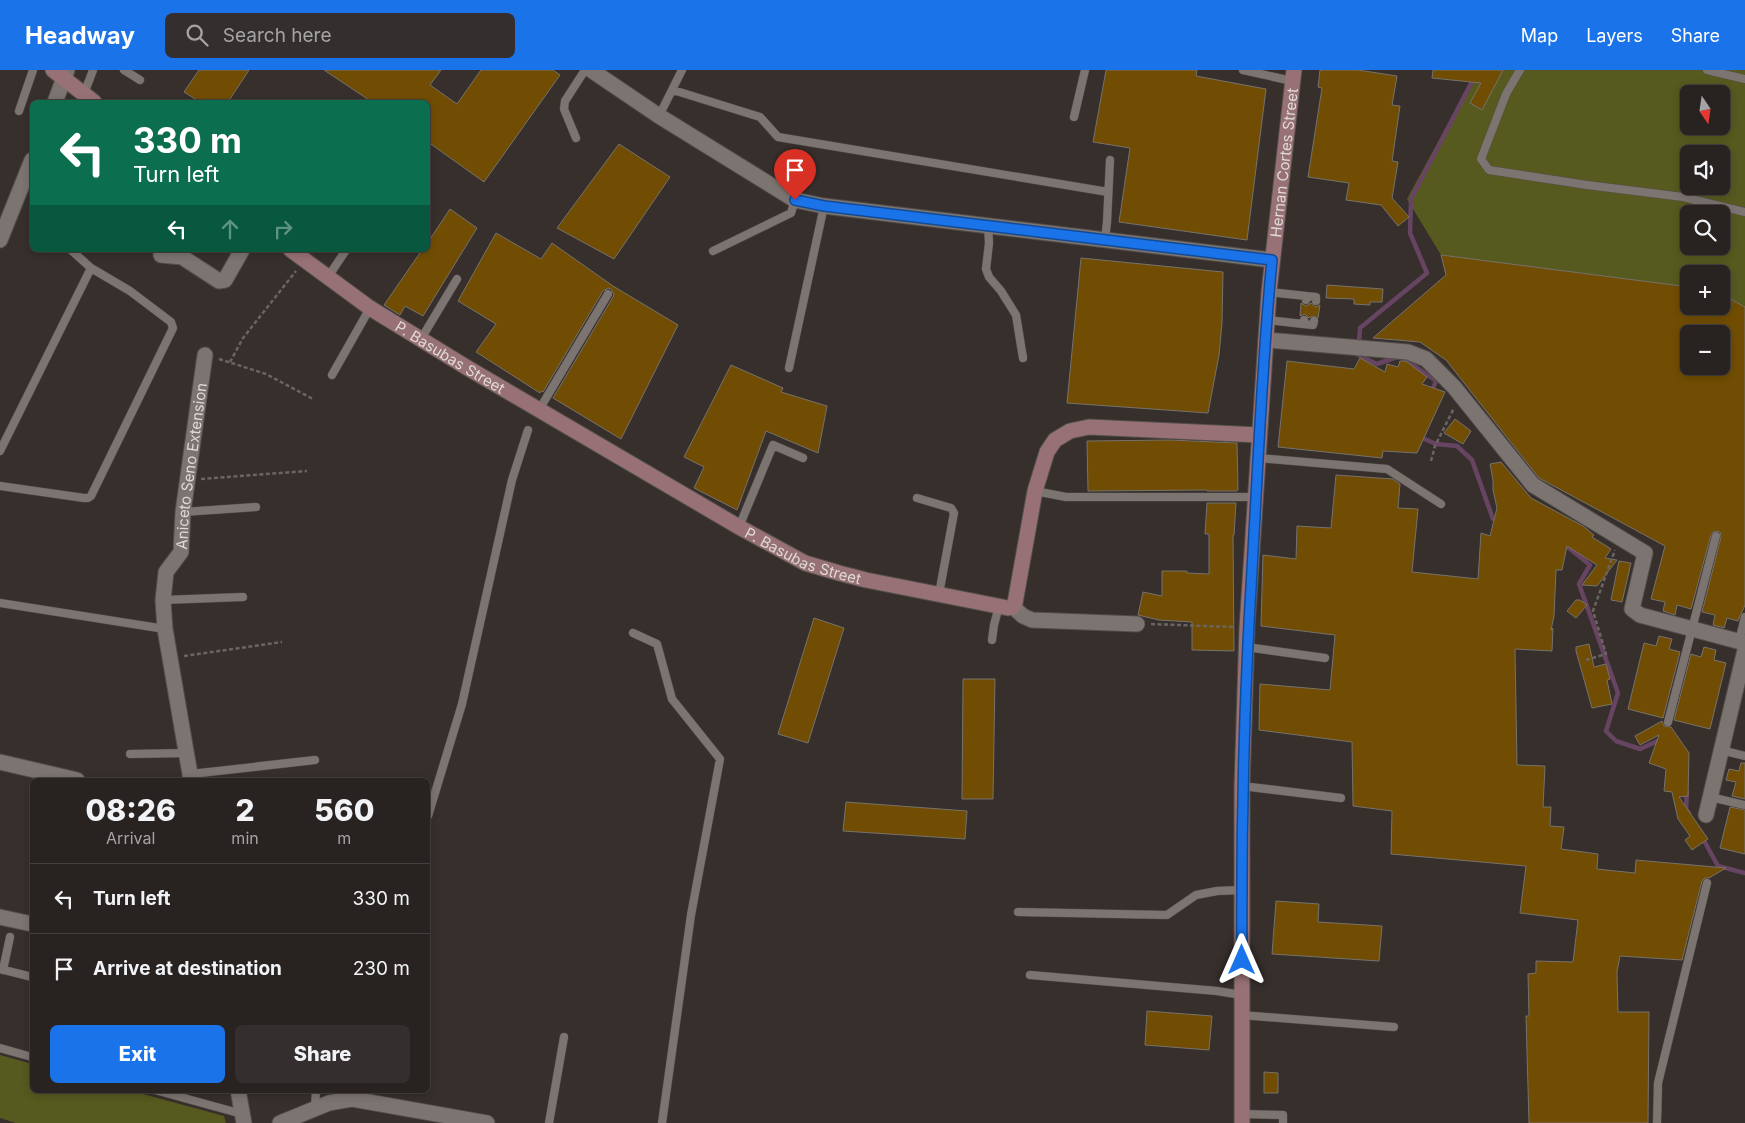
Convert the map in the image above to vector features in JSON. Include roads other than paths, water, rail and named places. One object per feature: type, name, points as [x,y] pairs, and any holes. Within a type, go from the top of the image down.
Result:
[{"type":"street","points":[[591,70],[659,116],[795,200],[824,206],[1272,260]]},
{"type":"street","points":[[61,73],[86,100]]},
{"type":"street","points":[[55,100],[61,73]]},
{"type":"street","name":"Hernan Cortes Street","points":[[1242,1118],[1241,890],[1246,647],[1269,292],[1293,75]]},
{"type":"street","points":[[0,240],[30,165]]},
{"type":"street","points":[[161,254],[182,257],[219,281],[222,281],[241,252]]},
{"type":"street","name":"P. Basubas Street","points":[[294,252],[370,308],[738,527],[805,562],[848,576],[1006,606]]},
{"type":"street","points":[[1266,340],[1408,352],[1426,359],[1454,387],[1533,485],[1613,532],[1644,553],[1632,609],[1640,616],[1743,644],[1736,702],[1721,750],[1706,815]]},
{"type":"street","name":"Aniceto Seno Extension","points":[[191,777],[165,629],[163,600],[166,572],[181,552],[183,512],[205,355]]},
{"type":"street","points":[[1006,606],[1015,603],[1035,490],[1046,452],[1055,440],[1070,431],[1089,427],[1259,435]]},
{"type":"street","points":[[1006,606],[1032,620],[1137,624]]},
{"type":"street","points":[[0,762],[69,778]]},
{"type":"street","points":[[0,917],[30,924]]},
{"type":"street","points":[[239,1093],[243,1118]]},
{"type":"street","points":[[280,1123],[316,1107],[352,1095],[487,1123]]},
{"type":"lane","points":[[19,112],[33,70]]},
{"type":"lane","points":[[86,100],[93,70]]},
{"type":"lane","points":[[124,70],[140,80]]},
{"type":"lane","points":[[576,138],[564,109],[566,101],[585,70]]},
{"type":"lane","points":[[659,116],[682,70]]},
{"type":"lane","points":[[1074,117],[1085,70]]},
{"type":"lane","points":[[1243,70],[1293,75]]},
{"type":"lane","points":[[1520,70],[1506,94],[1481,159],[1489,170],[1587,185],[1683,196],[1745,212]]},
{"type":"lane","points":[[1706,70],[1745,79]]},
{"type":"lane","points":[[673,90],[760,117],[778,137],[1108,192]]},
{"type":"lane","points":[[1105,240],[1110,160]]},
{"type":"lane","points":[[713,252],[791,213],[795,200]]},
{"type":"lane","points":[[789,368],[824,206]]},
{"type":"lane","points":[[988,226],[989,243],[986,269],[989,277],[1001,291],[1016,315],[1023,358]]},
{"type":"lane","points":[[0,486],[84,498],[91,496],[173,328],[171,322],[130,291],[91,268],[72,252]]},
{"type":"lane","points":[[328,276],[345,252]]},
{"type":"lane","points":[[0,451],[91,268]]},
{"type":"lane","points":[[422,339],[457,279]]},
{"type":"lane","points":[[1269,292],[1306,298],[1316,297],[1316,301]]},
{"type":"lane","points":[[539,410],[608,294]]},
{"type":"lane","points":[[332,375],[370,308]]},
{"type":"lane","points":[[1267,320],[1303,322],[1313,325],[1314,321]]},
{"type":"lane","points":[[430,809],[462,704],[512,480],[528,430]]},
{"type":"lane","points":[[738,527],[773,445],[803,458]]},
{"type":"lane","points":[[1258,458],[1386,469],[1441,504]]},
{"type":"lane","points":[[1035,490],[1066,497],[1255,498]]},
{"type":"lane","points":[[917,498],[951,508],[954,512],[939,594]]},
{"type":"lane","points":[[183,512],[256,507]]},
{"type":"lane","points":[[1668,722],[1716,536]]},
{"type":"lane","points":[[163,600],[243,597]]},
{"type":"lane","points":[[0,603],[165,629]]},
{"type":"lane","points":[[992,640],[994,625],[1006,606]]},
{"type":"lane","points":[[1743,644],[1745,618]]},
{"type":"lane","points":[[633,633],[657,644],[672,699],[720,760],[691,915],[662,1123]]},
{"type":"lane","points":[[1246,647],[1325,658]]},
{"type":"lane","points":[[1721,750],[1745,756]]},
{"type":"lane","points":[[130,754],[187,753]]},
{"type":"lane","points":[[191,777],[315,760]]},
{"type":"lane","points":[[1242,786],[1341,798]]},
{"type":"lane","points":[[1710,797],[1745,806]]},
{"type":"lane","points":[[1657,1123],[1658,1082],[1707,883]]},
{"type":"lane","points":[[1018,912],[1167,915],[1196,895],[1217,891],[1241,890]]},
{"type":"lane","points":[[10,937],[2,969],[30,976]]},
{"type":"lane","points":[[1030,975],[1217,991],[1242,995]]},
{"type":"lane","points":[[1241,1015],[1394,1027]]},
{"type":"lane","points":[[549,1123],[564,1037]]},
{"type":"lane","points":[[0,1048],[30,1056]]},
{"type":"lane","points":[[164,1093],[243,1118]]},
{"type":"lane","points":[[316,1093],[316,1107]]},
{"type":"lane","points":[[1242,1118],[1283,1115],[1283,1123]]},
{"type":"waterway","points":[[1432,391],[1436,381],[1400,356],[1377,364],[1358,355],[1360,328],[1427,273],[1410,233],[1411,199],[1478,70]]},
{"type":"waterway","points":[[1420,437],[1436,444],[1457,446],[1472,460],[1493,519],[1498,521]]},
{"type":"waterway","points":[[1564,544],[1590,565],[1579,584],[1618,693],[1606,731],[1616,741],[1640,749],[1662,739]]},
{"type":"waterway","points":[[1687,791],[1686,809],[1689,813]]},
{"type":"waterway","points":[[1702,837],[1718,866],[1745,873]]}]
